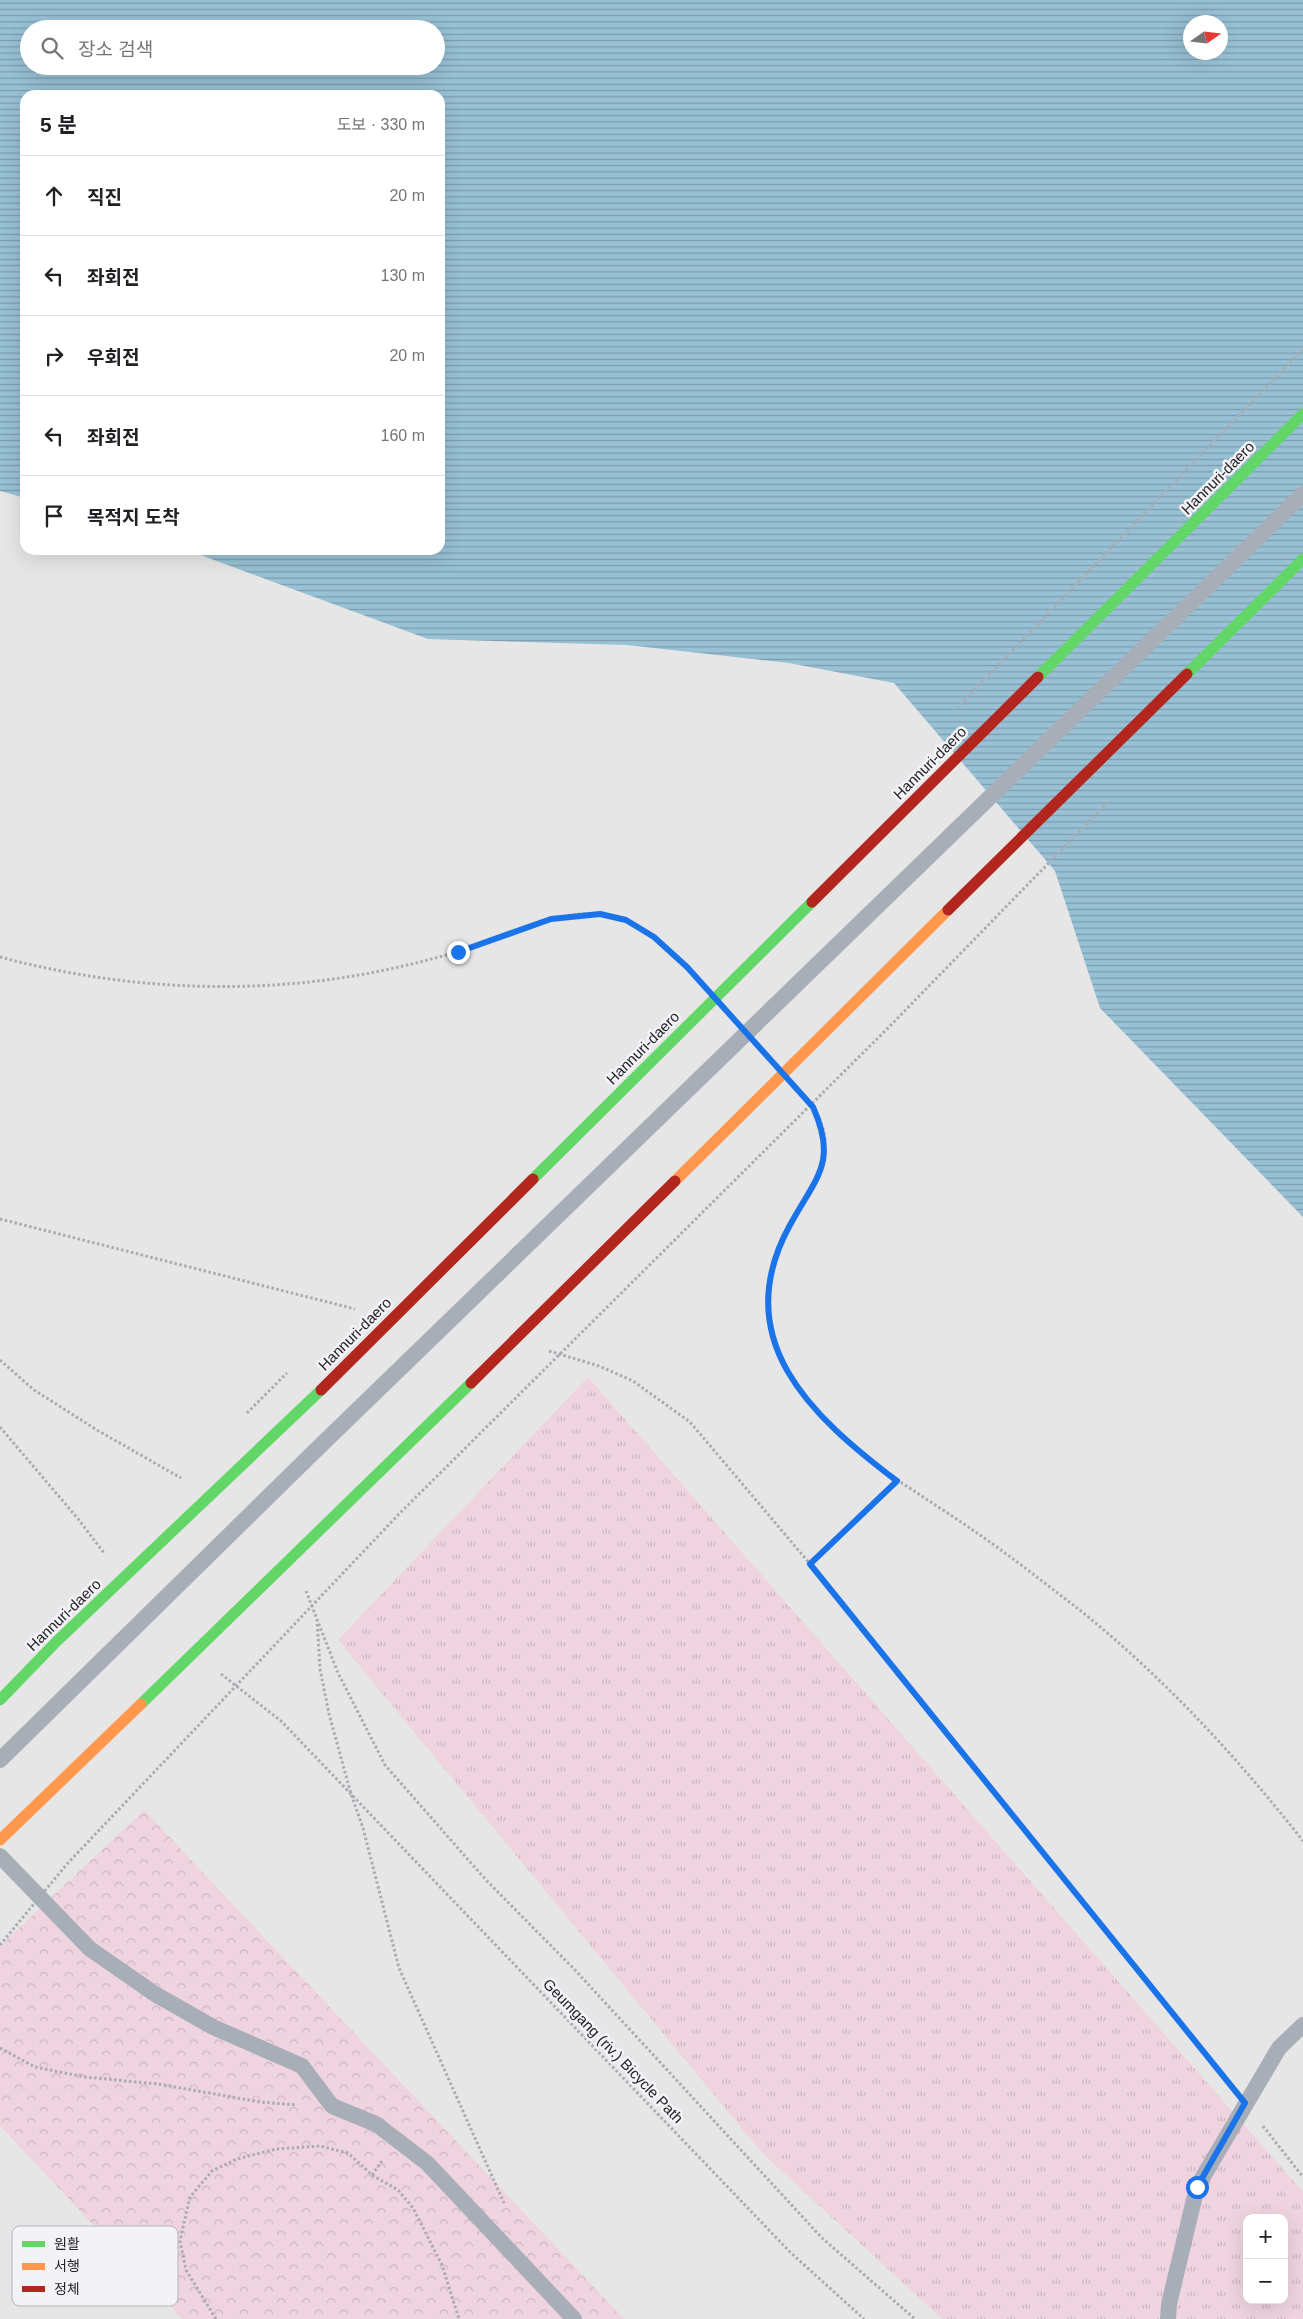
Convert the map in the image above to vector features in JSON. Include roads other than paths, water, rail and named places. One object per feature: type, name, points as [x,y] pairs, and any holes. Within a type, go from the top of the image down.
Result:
[{"type":"street","name":"Hannuri-daero","points":[[0,1700],[64,1635],[280,1430],[1303,414]]},
{"type":"street","points":[[0,1840],[364,1489],[1303,559]]},
{"type":"lane","points":[[0,1760],[276,1489],[1303,494]]},
{"type":"lane","points":[[0,1856],[90,1949],[155,1994],[213,2027],[302,2066],[332,2106],[376,2124],[427,2163],[574,2319]]},
{"type":"lane","points":[[1168,2319],[1169,2304],[1197,2187],[1279,2048],[1303,2025]]},
{"type":"water","points":[[0,0],[1303,0],[1303,1217],[1100,1008],[1055,871],[894,683],[789,663],[627,645],[428,639],[201,555],[445,555],[445,90],[20,90],[20,497],[0,491]]}]
